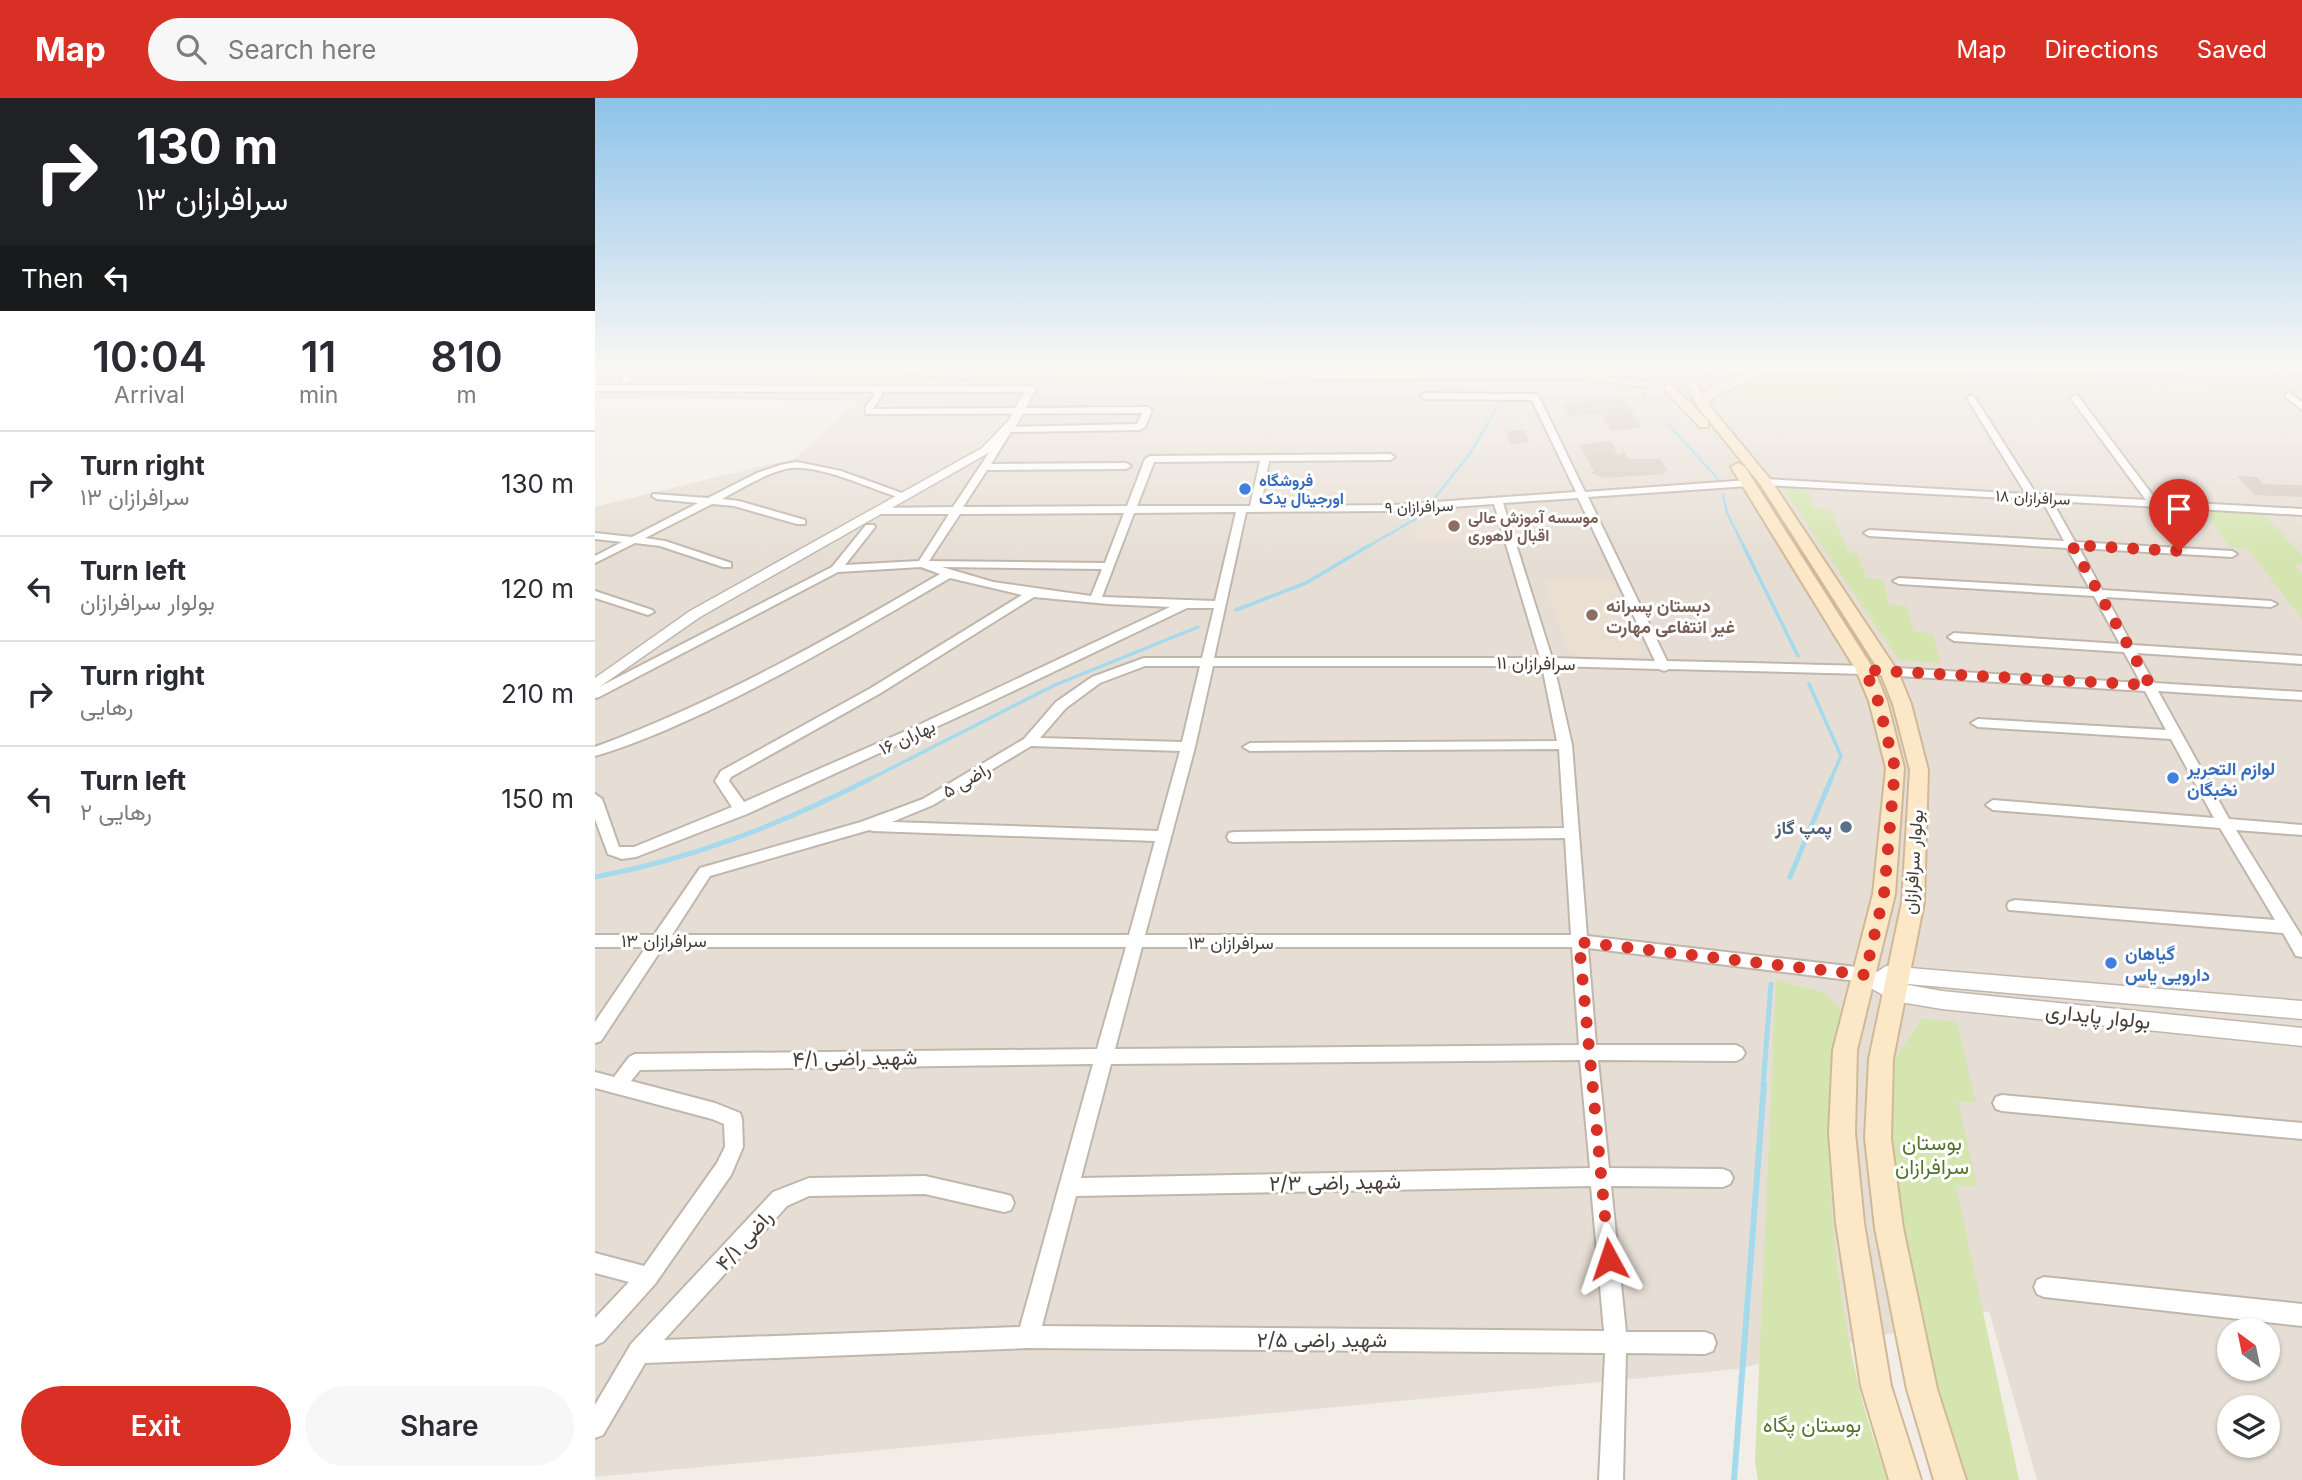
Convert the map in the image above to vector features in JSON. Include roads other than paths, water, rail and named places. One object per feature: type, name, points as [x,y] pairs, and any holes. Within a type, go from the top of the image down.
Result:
[{"type":"main road","name":"بولوار سرافرازان","points":[[1709,430],[1757,482],[1865,670],[1878,701],[1895,768],[1884,894],[1845,1050],[1842,1133],[1850,1223],[1876,1385],[1905,1480]]},
{"type":"main road","name":"بولوار سرافرازان","points":[[1721,430],[1889,672],[1902,704],[1919,770],[1913,902],[1881,1059],[1878,1138],[1889,1228],[1922,1389],[1951,1480]]},
{"type":"street","points":[[595,685],[695,614],[986,450],[1008,431],[1025,430]]},
{"type":"street","points":[[1551,430],[1664,667]]},
{"type":"street","points":[[1993,430],[2072,545],[2224,823],[2302,951]]},
{"type":"street","points":[[2099,430],[2154,504]]},
{"type":"street","points":[[922,564],[1008,431]]},
{"type":"street","points":[[1096,600],[1150,459],[1390,457]]},
{"type":"street","points":[[1255,508],[1265,458]]},
{"type":"street","points":[[595,560],[760,475],[797,465],[905,496]]},
{"type":"street","points":[[985,467],[1126,467]]},
{"type":"street","name":"سرافرازان ۹","points":[[877,511],[1394,508],[1757,482]]},
{"type":"street","name":"سرافرازان ۱۸","points":[[1757,482],[2302,512]]},
{"type":"street","points":[[657,496],[712,499],[800,522]]},
{"type":"street","points":[[1498,502],[1547,662],[1565,745],[1588,1052],[1616,1341],[1611,1480]]},
{"type":"street","points":[[1028,1337],[1188,747],[1242,508]]},
{"type":"street","points":[[595,694],[836,569],[870,527]]},
{"type":"street","points":[[1869,533],[2232,554]]},
{"type":"street","points":[[595,536],[661,543],[727,565]]},
{"type":"street","points":[[836,569],[922,564],[1108,566]]},
{"type":"street","points":[[922,564],[947,575],[1034,592],[1096,600],[1221,605]]},
{"type":"street","points":[[595,752],[678,722],[723,701],[947,575]]},
{"type":"street","points":[[1899,581],[2271,604]]},
{"type":"street","points":[[742,810],[722,780],[726,774],[874,691],[1034,592]]},
{"type":"street","points":[[595,594],[648,612]]},
{"type":"street","name":"بهاران ۱۶","points":[[595,799],[613,850],[622,854],[636,852],[742,810],[868,755],[1186,604]]},
{"type":"street","points":[[1954,637],[2302,660]]},
{"type":"street","name":"راضی ۵","points":[[661,940],[705,872],[866,826],[928,802],[1029,743],[1061,705],[1096,680],[1144,662],[1206,664]]},
{"type":"street","name":"سرافرازان ۱۱","points":[[1206,664],[1547,662],[1865,670],[2302,696]]},
{"type":"street","points":[[1978,723],[2176,735]]},
{"type":"street","points":[[1029,743],[1188,747]]},
{"type":"street","points":[[1250,747],[1565,745]]},
{"type":"street","points":[[1993,805],[2302,830]]},
{"type":"street","points":[[866,826],[1165,836]]},
{"type":"street","points":[[1234,837],[1571,833]]},
{"type":"street","points":[[2015,906],[2285,927]]},
{"type":"street","points":[[595,1036],[661,940]]},
{"type":"street","name":"سرافرازان ۱۳","points":[[595,941],[1579,942],[1865,975]]},
{"type":"street","points":[[1865,975],[1896,983]]},
{"type":"street","name":"بولوار پایداری","points":[[1896,983],[2302,1010]]},
{"type":"street","name":"بولوار پایداری","points":[[1896,983],[1942,1000],[2302,1037]]},
{"type":"street","points":[[1103,1056],[1736,1053]]},
{"type":"street","name":"شهید راضی ۴/۱","points":[[618,1086],[635,1062],[1103,1056]]},
{"type":"street","points":[[595,1080],[715,1111],[733,1119],[734,1147],[724,1169],[648,1277],[595,1334]]},
{"type":"street","points":[[2002,1103],[2302,1131]]},
{"type":"street","name":"شهید راضی ۲/۳","points":[[1069,1188],[1602,1177],[1723,1178]]},
{"type":"street","name":"راضی ۴/۱","points":[[595,1427],[639,1352],[781,1199],[809,1187],[925,1185],[1004,1203]]},
{"type":"street","points":[[595,1263],[648,1277]]},
{"type":"street","points":[[2044,1287],[2302,1315]]},
{"type":"street","name":"شهید راضی ۲/۵","points":[[639,1352],[1028,1337],[1705,1343]]},
{"type":"waterway","points":[[1431,503],[1471,452],[1483,430]]},
{"type":"waterway","points":[[1674,430],[1718,479]]},
{"type":"waterway","points":[[1723,495],[1727,513],[1743,545]]},
{"type":"waterway","points":[[1367,547],[1419,517]]},
{"type":"waterway","points":[[1236,610],[1306,583],[1370,545]]},
{"type":"waterway","points":[[1743,545],[1798,656]]},
{"type":"waterway","points":[[869,780],[1055,685],[1198,627]]},
{"type":"waterway","points":[[1809,684],[1841,756],[1830,781]]},
{"type":"waterway","points":[[1790,877],[1831,779]]},
{"type":"waterway","points":[[595,877],[667,860],[736,838],[803,811],[869,780]]},
{"type":"waterway","points":[[1763,1085],[1771,984]]},
{"type":"waterway","points":[[1734,1480],[1764,1084]]},
{"type":"place","name":"فروشگاه اورجینال یدک","points":[[1245,489]]},
{"type":"place","name":"موسسه آموزش عالی اقبال لاهوری","points":[[1454,526]]},
{"type":"place","name":"دبستان پسرانه غیر انتفاعی مهارت","points":[[1592,615]]},
{"type":"place","name":"لوازم التحریر نخبگان","points":[[2173,778]]},
{"type":"place","name":"پمپ گاز","points":[[1846,827]]},
{"type":"place","name":"گیاهان دارویی یاس","points":[[2111,963]]},
{"type":"park label","name":"بوستان سرافرازان","points":[[1932,1154]]},
{"type":"park label","name":"بوستان پگاه","points":[[1812,1424]]}]
